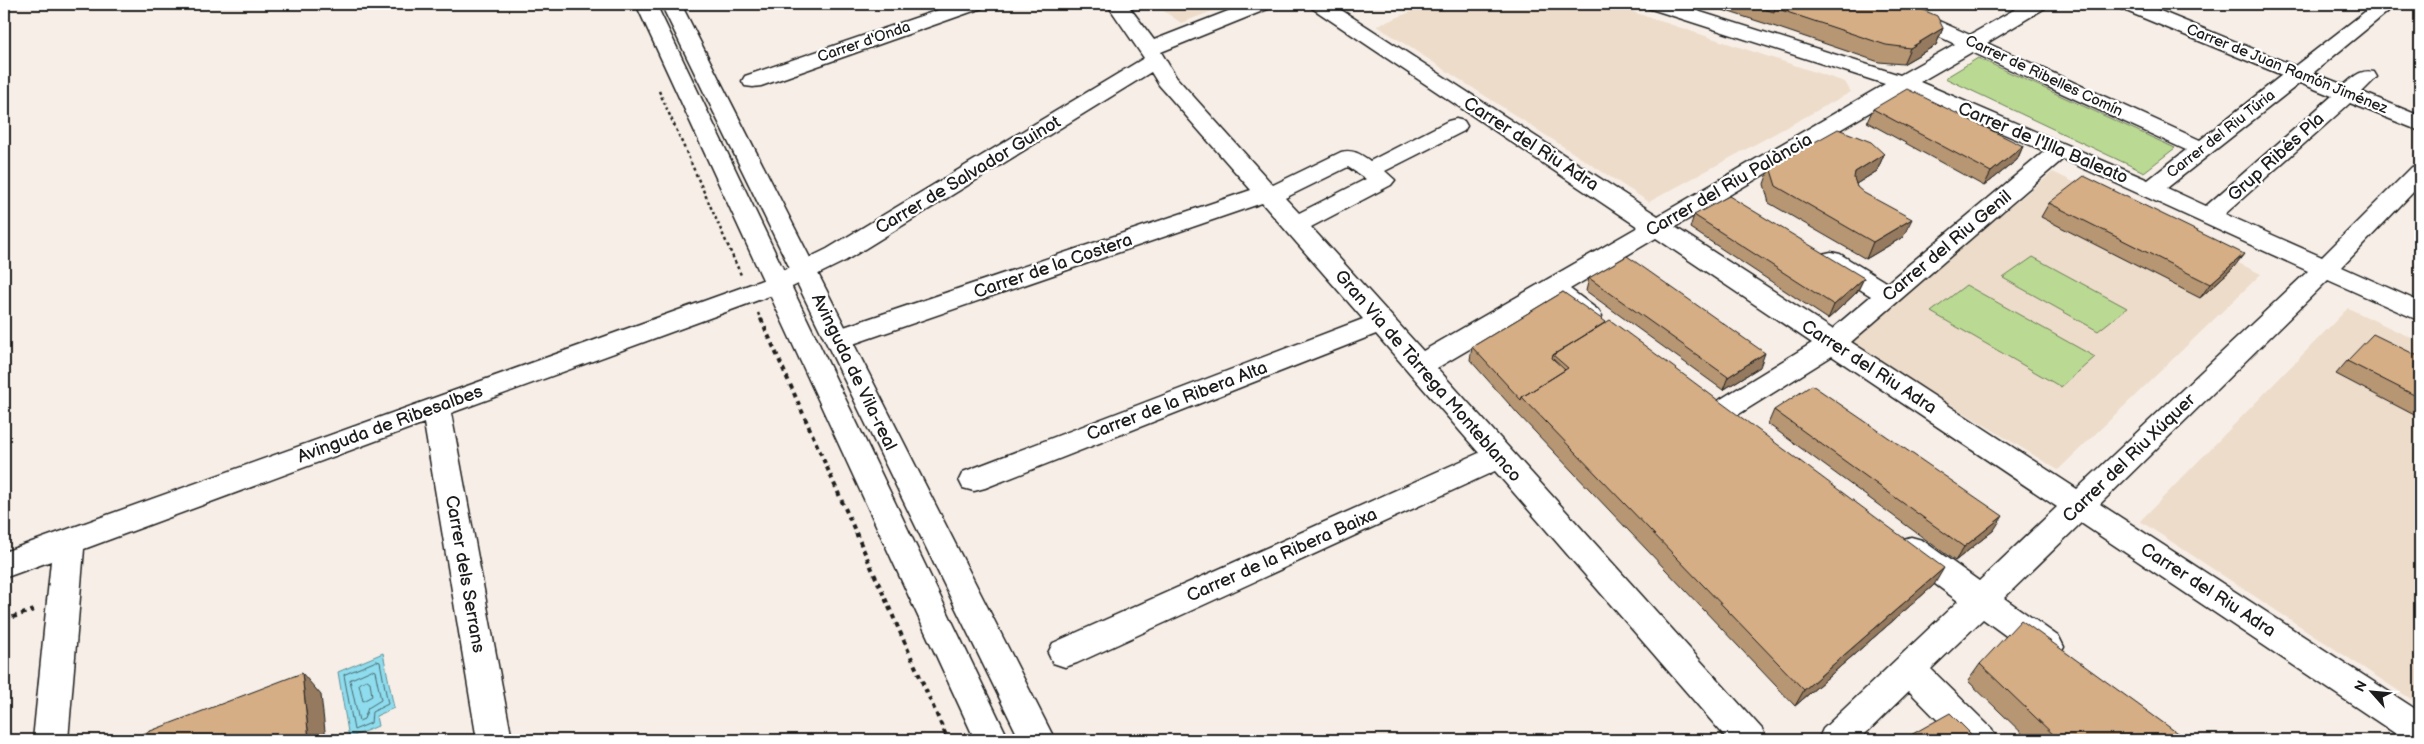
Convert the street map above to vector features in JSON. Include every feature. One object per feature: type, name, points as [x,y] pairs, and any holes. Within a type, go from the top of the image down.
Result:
[{"type":"street","name":"Avinguda de Vila-real","points":[[646,4],[763,289],[992,740]]},
{"type":"street","name":"Avinguda de Vila-real","points":[[671,4],[1038,740]]},
{"type":"street","name":"Carrer d'Onda","points":[[753,81],[975,4]]},
{"type":"street","name":"Gran Via de Tàrrega Monteblanco","points":[[1117,4],[1153,55],[1167,80],[1750,740]]},
{"type":"street","name":"Carrer de Salvador Guinot","points":[[763,289],[804,272],[836,255],[1153,55],[1263,4]]},
{"type":"street","name":"Carrer del Riu Adra","points":[[1319,4],[2420,731]]},
{"type":"street","name":"Carrer de l'Illa Baleato","points":[[1655,4],[1902,83],[2062,149],[2420,312]]},
{"type":"street","name":"Carrer de Ribelles Comín","points":[[1885,4],[2202,149]]},
{"type":"street","name":"Carrer del Riu Palància","points":[[1419,366],[2038,4]]},
{"type":"street","name":"Carrer de Juan Ramón Jiménez","points":[[2126,4],[2420,124]]},
{"type":"street","name":"Carrer del Riu Túria","points":[[2150,190],[2387,4]]},
{"type":"street","name":"Grup Ribés Pla","points":[[2209,216],[2366,77]]},
{"type":"street","points":[[1295,225],[1383,180],[1369,170],[1456,126]]},
{"type":"street","name":"Carrer del Riu Genil","points":[[1697,394],[1733,420],[1890,296],[2062,149]]},
{"type":"street","name":"Carrer de la Costera","points":[[838,339],[1268,195],[1350,157],[1369,170]]},
{"type":"street","name":"Carrer del Riu Xúquer","points":[[1834,740],[2326,269],[2420,172]]},
{"type":"street","points":[[1717,192],[1742,207]]},
{"type":"street","points":[[1808,246],[1890,296]]},
{"type":"street","name":"Avinguda de Ribesalbes","points":[[4,565],[763,289]]},
{"type":"street","points":[[1552,289],[1608,330]]},
{"type":"street","name":"Carrer de la Ribera Alta","points":[[974,480],[1380,322]]},
{"type":"street","name":"Carrer dels Serrans","points":[[436,408],[495,740]]},
{"type":"street","name":"Carrer de la Ribera Baixa","points":[[1065,653],[1499,457]]},
{"type":"street","points":[[1886,531],[2066,662]]},
{"type":"street","points":[[50,740],[68,541]]},
{"type":"street","points":[[1908,669],[1980,740]]},
{"type":"path","points":[[656,84],[763,289],[948,740]]},
{"type":"shaded area","points":[[1154,4],[1231,4],[1181,23]]},
{"type":"shaded area","points":[[1429,4],[1609,4],[1845,82],[1851,92],[1649,202],[1377,26]]},
{"type":"shaded area","points":[[2053,172],[2261,274],[2058,470],[1846,341]]},
{"type":"shaded area","points":[[2348,308],[2420,342],[2420,705],[2140,521]]},
{"type":"green space","points":[[1978,58],[2175,148],[2144,172],[1945,78]]},
{"type":"green space","points":[[2033,257],[2127,308],[2098,331],[2003,278]]},
{"type":"green space","points":[[1966,285],[2095,357],[2061,387],[1931,312]]},
{"type":"water","points":[[383,653],[394,708],[376,716],[378,726],[349,738],[338,672]]},
{"type":"building","points":[[1748,4],[1780,4],[1775,8],[1774,12]]},
{"type":"building","points":[[1780,4],[1909,4],[1937,16],[1943,28],[1910,48],[1886,45],[1775,8]]},
{"type":"building","points":[[1907,89],[2023,146],[1991,172],[1873,109]]},
{"type":"building","points":[[1838,129],[1871,142],[1884,154],[1855,172],[1854,178],[1857,187],[1864,193],[1912,219],[1873,242],[1776,186],[1770,167]]},
{"type":"building","points":[[2084,176],[2244,254],[2210,284],[2049,203]]},
{"type":"building","points":[[1729,196],[1864,278],[1834,305],[1694,215]]},
{"type":"building","points":[[1627,256],[1765,353],[1728,377],[1589,278]]},
{"type":"building","points":[[1563,292],[1606,322],[1553,355],[1552,358],[1565,370],[1522,397],[1521,400],[1472,347]]},
{"type":"building","points":[[1610,320],[1944,568],[1804,690],[1522,397],[1568,368],[1553,355]]},
{"type":"building","points":[[2373,334],[2420,357],[2420,398],[2347,361]]},
{"type":"building","points":[[1812,385],[2003,516],[1964,547],[1774,410]]},
{"type":"building","points":[[2021,620],[2187,740],[2059,740],[1980,664]]},
{"type":"building","points":[[302,673],[309,740],[127,740]]},
{"type":"building","points":[[1950,713],[1977,740],[1902,740]]}]
